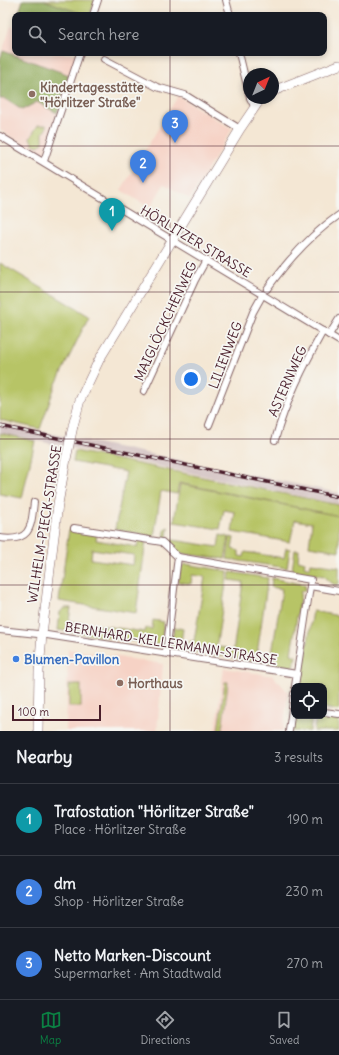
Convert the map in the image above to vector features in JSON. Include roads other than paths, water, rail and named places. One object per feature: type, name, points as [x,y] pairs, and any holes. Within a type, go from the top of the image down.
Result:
[{"type":"main road","points":[[279,90],[339,65]]},
{"type":"main road","name":"WILHELM-PIECK-STRASSE","points":[[38,731],[39,671],[42,634],[58,504],[66,459],[80,400],[96,366],[240,129],[251,104]]},
{"type":"main road","name":"WILHELM-PIECK-STRASSE","points":[[32,731],[35,679],[39,671]]},
{"type":"street","points":[[94,12],[98,0]]},
{"type":"street","points":[[226,0],[229,12]]},
{"type":"street","points":[[44,161],[79,56]]},
{"type":"street","points":[[240,56],[243,69]]},
{"type":"street","points":[[104,58],[157,87],[185,95],[240,129]]},
{"type":"street","name":"HÖRLITZER STRASSE","points":[[0,136],[44,161],[206,260],[265,291],[339,341]]},
{"type":"street","name":"LILIENWEG","points":[[209,425],[253,312],[265,291],[286,263],[308,240],[339,214]]},
{"type":"street","name":"MAIGLÖCKCHENWEG","points":[[144,391],[195,280],[206,260]]},
{"type":"street","points":[[329,335],[339,318]]},
{"type":"street","name":"ASTERNWEG","points":[[275,440],[283,413],[302,368],[323,331]]},
{"type":"street","points":[[0,538],[20,538],[27,534],[31,526],[34,502]]},
{"type":"street","points":[[74,528],[162,542],[178,557],[311,583],[339,591]]},
{"type":"street","points":[[166,653],[178,557]]},
{"type":"street","points":[[296,683],[311,583]]},
{"type":"street","name":"BERNHARD-KELLERMANN-STRASSE","points":[[0,630],[42,634],[297,674]]},
{"type":"street","points":[[327,712],[339,714]]},
{"type":"street","points":[[289,731],[291,718]]},
{"type":"railway","points":[[0,426],[339,497]]},
{"type":"place","name":"Kindertagesstätte \"Hörlitzer Straße\"","points":[[32,94]]},
{"type":"place","name":"Netto Marken-Discount","points":[[175,143]]},
{"type":"place","name":"dm","points":[[143,183]]},
{"type":"place","name":"Trafostation \"Hörlitzer Straße\"","points":[[112,231]]},
{"type":"place","name":"Blumen-Pavillon","points":[[16,659]]},
{"type":"place","name":"Horthaus","points":[[120,683]]}]
